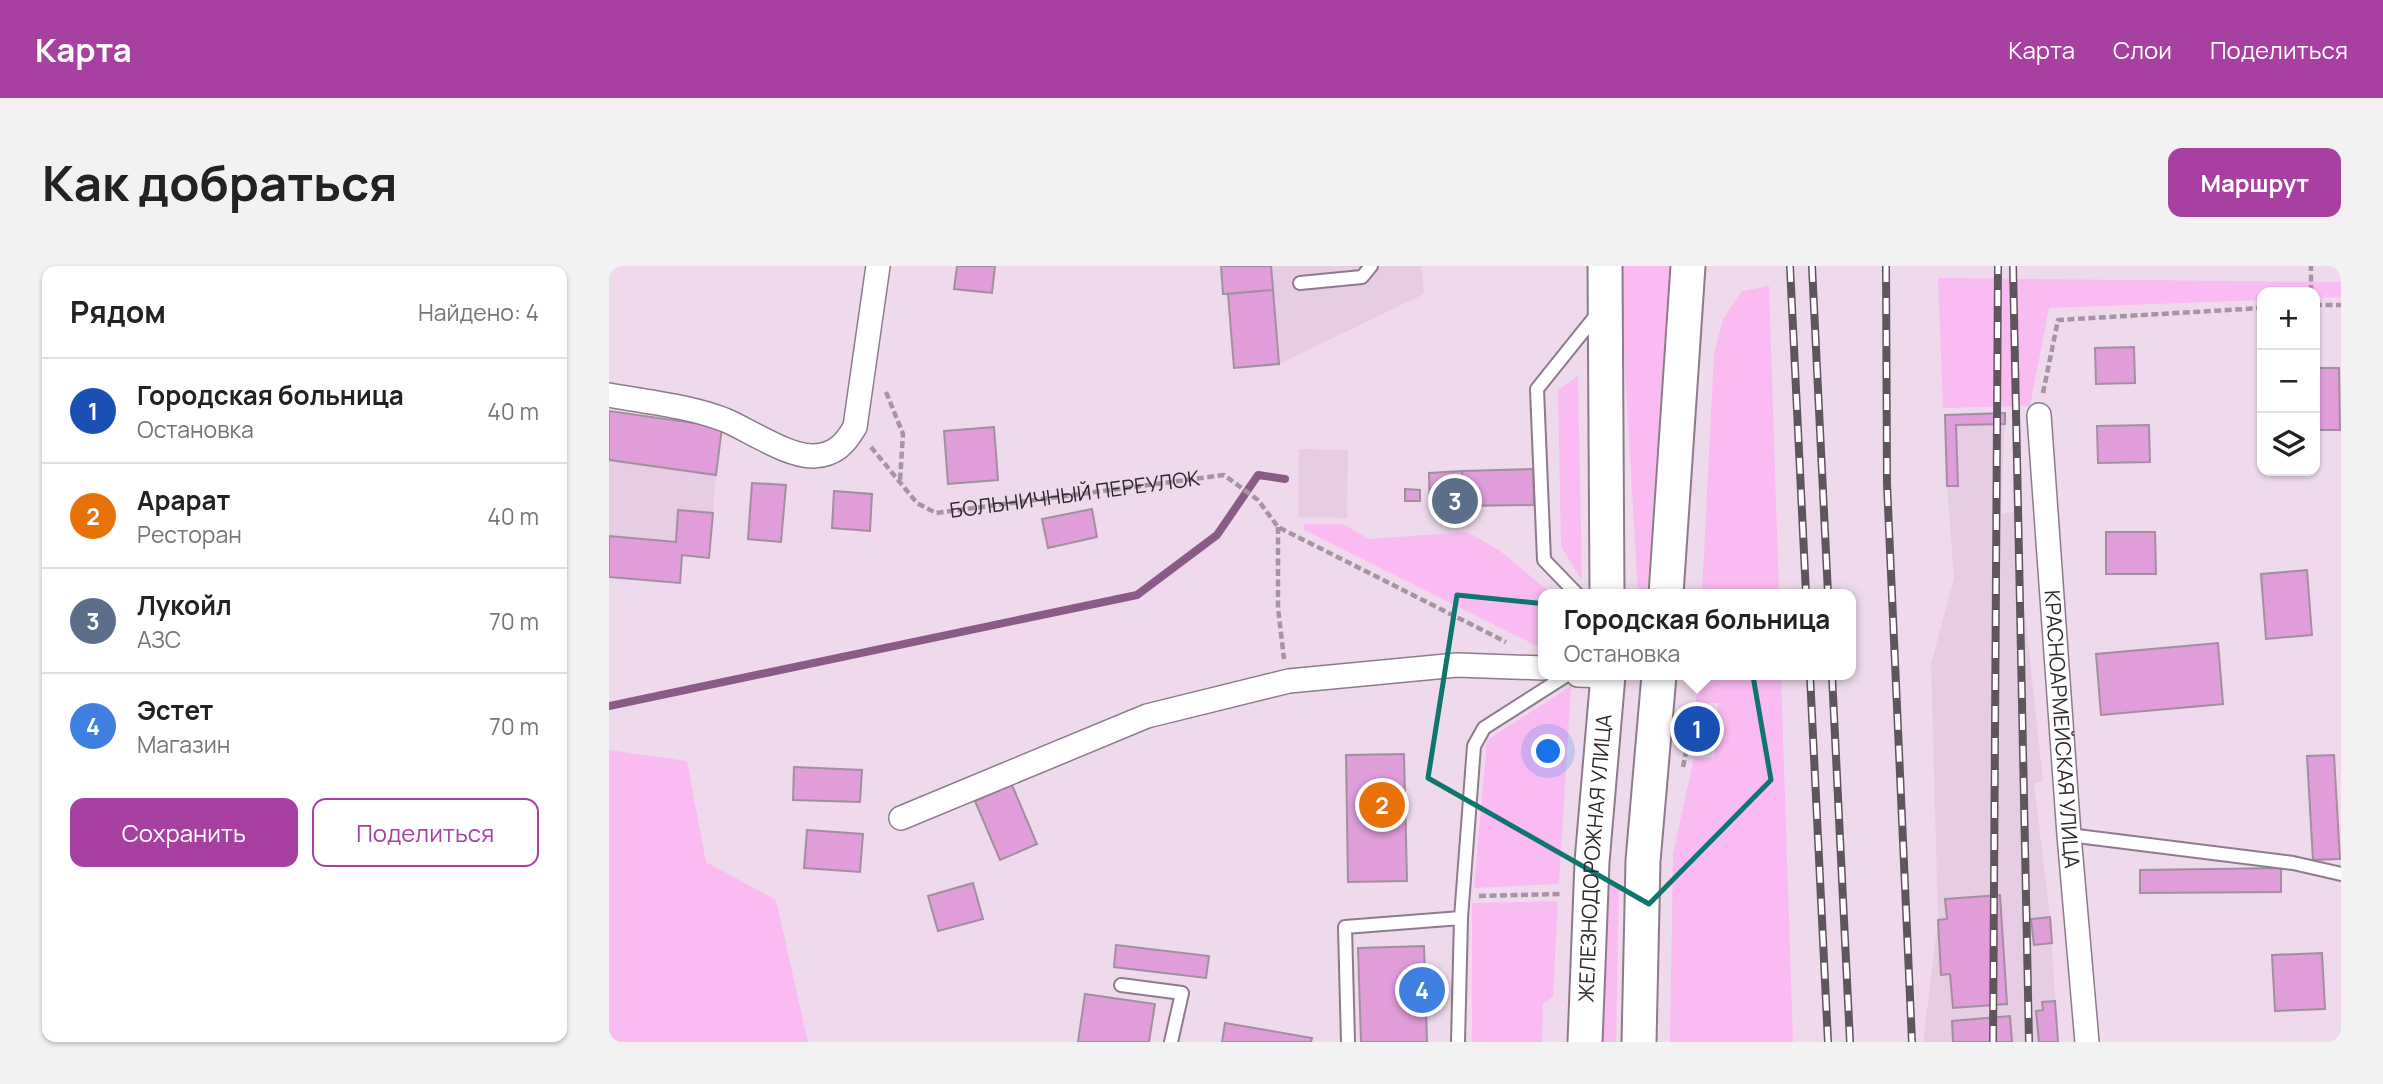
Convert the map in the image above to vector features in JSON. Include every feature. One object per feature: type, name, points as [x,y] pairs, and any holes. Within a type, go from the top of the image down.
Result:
[{"type":"main road","points":[[1605,266],[1607,589]]},
{"type":"main road","points":[[1666,589],[1688,266]]},
{"type":"main road","name":"ЖЕЛЕЗНОДОРОЖНАЯ УЛИЦА","points":[[1585,1042],[1600,680]]},
{"type":"main road","points":[[1639,1042],[1643,861],[1659,680]]},
{"type":"street","points":[[609,395],[722,419],[789,450],[810,456],[829,454],[845,444],[855,427],[878,266]]},
{"type":"street","name":"КРАСНОАРМЕЙСКАЯ УЛИЦА","points":[[2039,415],[2069,835],[2087,1042]]},
{"type":"street","points":[[901,818],[1147,716],[1289,681],[1457,666],[1538,668]]},
{"type":"lane","points":[[1300,283],[1362,277],[1371,266]]},
{"type":"lane","points":[[1572,589],[1544,560],[1537,389],[1607,302]]},
{"type":"lane","points":[[1458,1042],[1462,897],[1474,746],[1484,728],[1559,680]]},
{"type":"lane","points":[[2069,835],[2293,863],[2341,874]]},
{"type":"lane","points":[[1347,1042],[1345,927],[1461,918]]},
{"type":"lane","points":[[1121,985],[1182,993],[1171,1042]]},
{"type":"path","points":[[2311,266],[2311,287]]},
{"type":"path","points":[[2320,305],[2341,305]]},
{"type":"path","points":[[2039,415],[2058,320],[2257,308]]},
{"type":"path","points":[[865,354],[886,392],[903,434],[900,482]]},
{"type":"path","name":"БОЛЬНИЧНЫЙ ПЕРЕУЛОК","points":[[855,427],[917,503],[936,513],[1224,475],[1258,500],[1277,527]]},
{"type":"path","points":[[1289,681],[1280,642],[1277,527],[1507,642]]},
{"type":"path","points":[[1462,897],[1566,894]]},
{"type":"highlighted area","points":[[1457,595],[1744,624],[1771,780],[1649,904],[1428,778]]},
{"type":"shaded area","points":[[1221,266],[1422,266],[1424,294],[1279,364],[1234,368],[1228,294],[1223,294]]},
{"type":"shaded area","points":[[1619,266],[1670,266],[1647,589],[1638,589]]},
{"type":"shaded area","points":[[1938,278],[2341,282],[2341,297],[2320,298],[2320,287],[2257,287],[2257,300],[2049,308],[2030,406],[1943,408]]},
{"type":"shaded area","points":[[1769,286],[1779,589],[1702,589],[1714,354],[1723,319],[1742,291]]},
{"type":"shaded area","points":[[1578,376],[1582,581],[1561,546],[1558,390]]},
{"type":"shaded area","points":[[609,411],[722,427],[709,558],[682,556],[680,583],[609,577]]},
{"type":"shaded area","points":[[2005,413],[2001,514],[2014,512],[2043,781],[2034,783],[2050,917],[2058,1042],[1923,1042],[1938,920],[1931,664],[1954,578],[1945,415]]},
{"type":"shaded area","points":[[1299,449],[1348,450],[1347,518],[1298,517]]},
{"type":"shaded area","points":[[1304,524],[1343,524],[1369,539],[1467,532],[1499,550],[1546,589],[1538,589],[1538,647],[1304,530]]},
{"type":"shaded area","points":[[1697,680],[1781,680],[1793,1042],[1670,1042],[1673,854],[1694,758],[1714,757],[1718,703],[1696,703]]},
{"type":"shaded area","points":[[1571,686],[1559,884],[1474,888],[1487,740]]},
{"type":"shaded area","points":[[609,750],[687,761],[706,862],[776,900],[808,1042],[609,1042]]},
{"type":"shaded area","points":[[1604,884],[1619,884],[1616,1042],[1600,1042]]},
{"type":"shaded area","points":[[1558,901],[1553,997],[1543,1004],[1542,1042],[1472,1042],[1472,903]]},
{"type":"building","points":[[957,266],[995,266],[992,293],[954,289]]},
{"type":"building","points":[[1221,266],[1271,266],[1273,290],[1223,294]]},
{"type":"building","points":[[1273,290],[1279,364],[1234,368],[1228,294]]},
{"type":"building","points":[[2134,347],[2135,383],[2096,384],[2095,348]]},
{"type":"building","points":[[2320,368],[2339,368],[2340,430],[2320,430]]},
{"type":"building","points":[[609,411],[722,427],[716,475],[609,460]]},
{"type":"building","points":[[2005,413],[2005,424],[1956,425],[1958,486],[1947,486],[1945,415]]},
{"type":"building","points":[[2149,425],[2150,462],[2098,463],[2097,426]]},
{"type":"building","points":[[994,427],[998,480],[948,484],[944,431]]},
{"type":"building","points":[[1533,469],[1534,505],[1464,506],[1462,471]]},
{"type":"building","points":[[1462,471],[1464,506],[1430,508],[1429,473]]},
{"type":"building","points":[[752,483],[786,485],[781,542],[748,539]]},
{"type":"building","points":[[1405,489],[1420,490],[1420,501],[1405,501]]},
{"type":"building","points":[[834,491],[872,494],[870,531],[832,528]]},
{"type":"building","points":[[1092,509],[1097,537],[1048,548],[1042,519]]},
{"type":"building","points":[[678,510],[713,513],[709,558],[682,555],[680,583],[609,577],[609,536],[676,542]]},
{"type":"building","points":[[2106,532],[2155,532],[2156,574],[2106,574]]},
{"type":"building","points":[[2307,570],[2312,635],[2266,639],[2261,574]]},
{"type":"building","points":[[2218,643],[2223,704],[2101,715],[2096,654]]},
{"type":"building","points":[[1404,754],[1407,881],[1348,882],[1346,755]]},
{"type":"building","points":[[2334,755],[2340,859],[2313,860],[2307,756]]},
{"type":"building","points":[[794,767],[862,770],[860,802],[793,800]]},
{"type":"building","points":[[1012,785],[1037,844],[1000,860],[975,801]]},
{"type":"building","points":[[807,830],[863,834],[860,872],[804,868]]},
{"type":"building","points":[[2281,868],[2281,892],[2140,893],[2140,870]]},
{"type":"building","points":[[973,883],[983,919],[938,931],[928,896]]},
{"type":"building","points":[[2000,895],[2007,1004],[1953,1008],[1950,974],[1941,975],[1938,920],[1947,919],[1945,899]]},
{"type":"building","points":[[2050,917],[2052,943],[2034,945],[2031,919]]},
{"type":"building","points":[[1116,945],[1209,956],[1206,978],[1114,967]]},
{"type":"building","points":[[1424,946],[1427,1042],[1361,1042],[1358,948]]},
{"type":"building","points":[[2322,953],[2325,1009],[2275,1011],[2272,955]]},
{"type":"building","points":[[1085,994],[1155,1004],[1149,1042],[1078,1042]]},
{"type":"building","points":[[2055,1001],[2058,1042],[2039,1042],[2036,1011],[2043,1010],[2042,1002]]},
{"type":"building","points":[[2010,1016],[2012,1042],[1953,1042],[1952,1021]]},
{"type":"building","points":[[1225,1023],[1312,1038],[1311,1042],[1222,1042]]},
{"type":"waterway","points":[[609,706],[1137,595],[1217,535],[1258,475],[1285,479]]},
{"type":"railway","points":[[1790,266],[1806,589]]},
{"type":"railway","points":[[1812,266],[1828,589]]},
{"type":"railway","points":[[1886,266],[1887,484],[1912,1042]]},
{"type":"railway","points":[[1993,1042],[1998,266]]},
{"type":"railway","points":[[2013,266],[2029,1042]]},
{"type":"railway","points":[[1810,680],[1828,1042]]},
{"type":"railway","points":[[1832,680],[1850,1042]]},
{"type":"place","name":"Лукойл","points":[[1455,501]]},
{"type":"place","name":"Городская больница","points":[[1697,729]]},
{"type":"place","name":"Арарат","points":[[1382,805]]},
{"type":"place","name":"Эстет","points":[[1422,990]]}]
